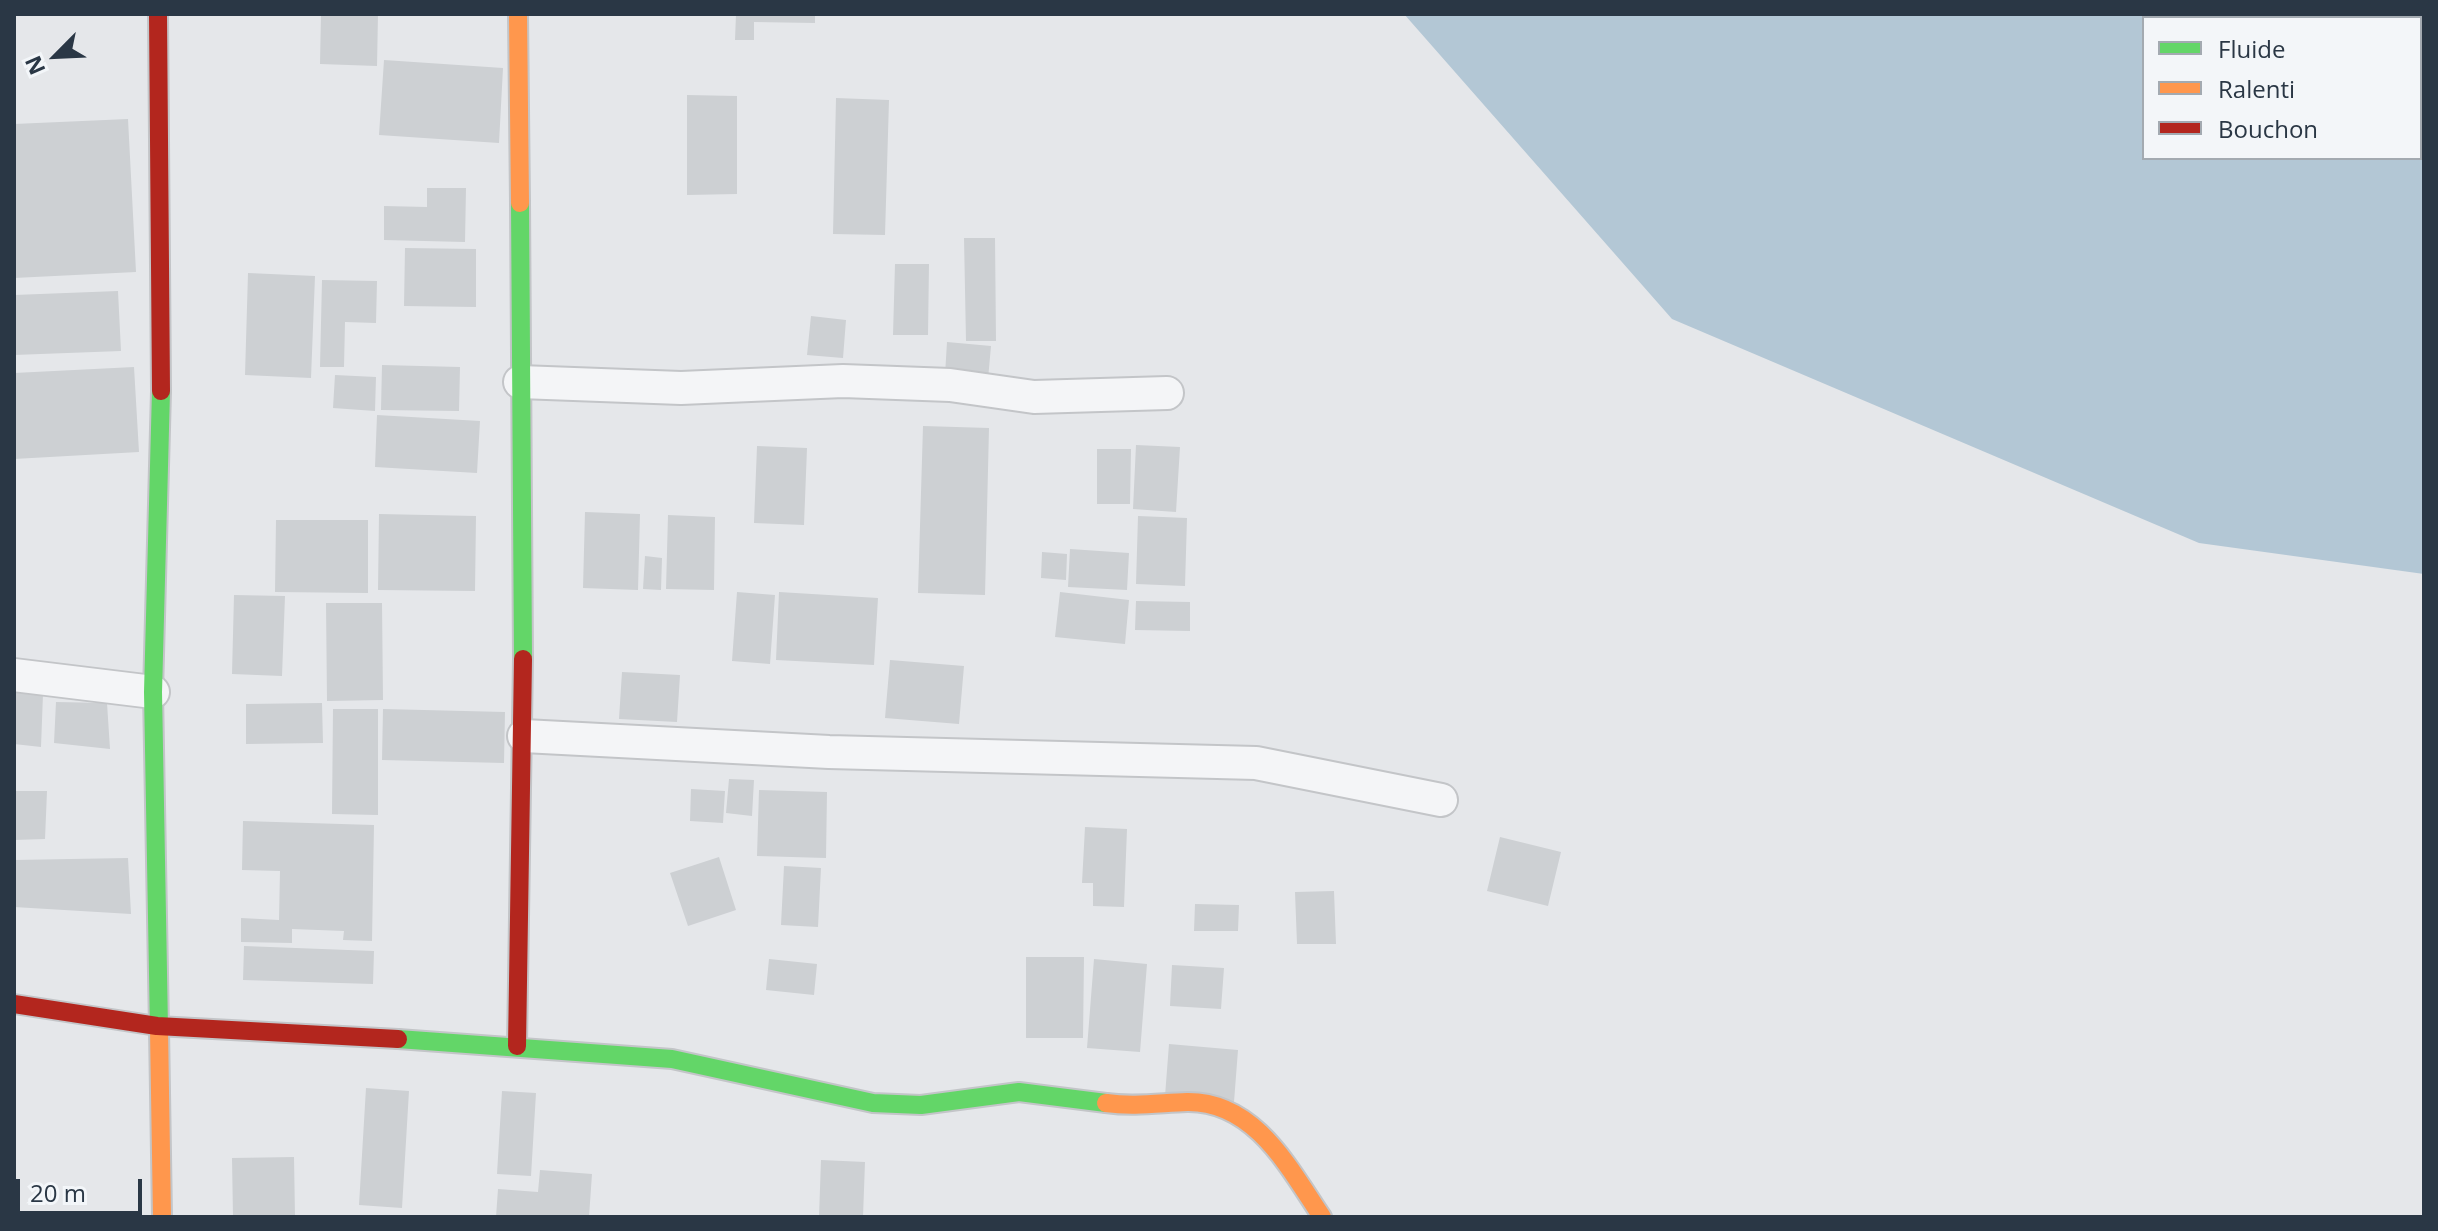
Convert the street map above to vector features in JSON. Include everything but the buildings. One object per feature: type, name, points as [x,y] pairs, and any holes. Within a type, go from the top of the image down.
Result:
[{"type":"street","points":[[158,14],[163,324],[153,692],[162,1217]]},
{"type":"street","points":[[517,1046],[524,736],[518,14]]},
{"type":"street","points":[[520,382],[681,388],[858,382],[950,385],[1034,397],[1167,393]]},
{"type":"street","points":[[14,675],[153,692]]},
{"type":"street","points":[[524,736],[829,752],[1256,763],[1441,800]]},
{"type":"street","points":[[14,1004],[157,1026],[517,1046],[672,1059],[873,1103],[921,1105],[1019,1092],[1134,1107],[1190,1102],[1233,1112],[1270,1141],[1322,1217]]},
{"type":"water","points":[[1404,14],[2424,14],[2424,574],[2199,543],[1672,319]]},
{"type":"traffic: fast","points":[[520,203],[523,659]]},
{"type":"traffic: fast","points":[[159,1029],[153,692],[161,391]]},
{"type":"traffic: fast","points":[[398,1039],[672,1059],[873,1103],[921,1105],[1019,1092],[1106,1103]]},
{"type":"traffic: slow","points":[[518,14],[520,203]]},
{"type":"traffic: slow","points":[[159,1029],[162,1217]]},
{"type":"traffic: slow","points":[[1106,1103],[1187,1102],[1211,1105],[1232,1113],[1268,1141],[1322,1217]]},
{"type":"traffic: jam","points":[[158,14],[161,391]]},
{"type":"traffic: jam","points":[[517,1046],[523,659]]},
{"type":"traffic: jam","points":[[14,1004],[157,1026],[398,1039]]}]
